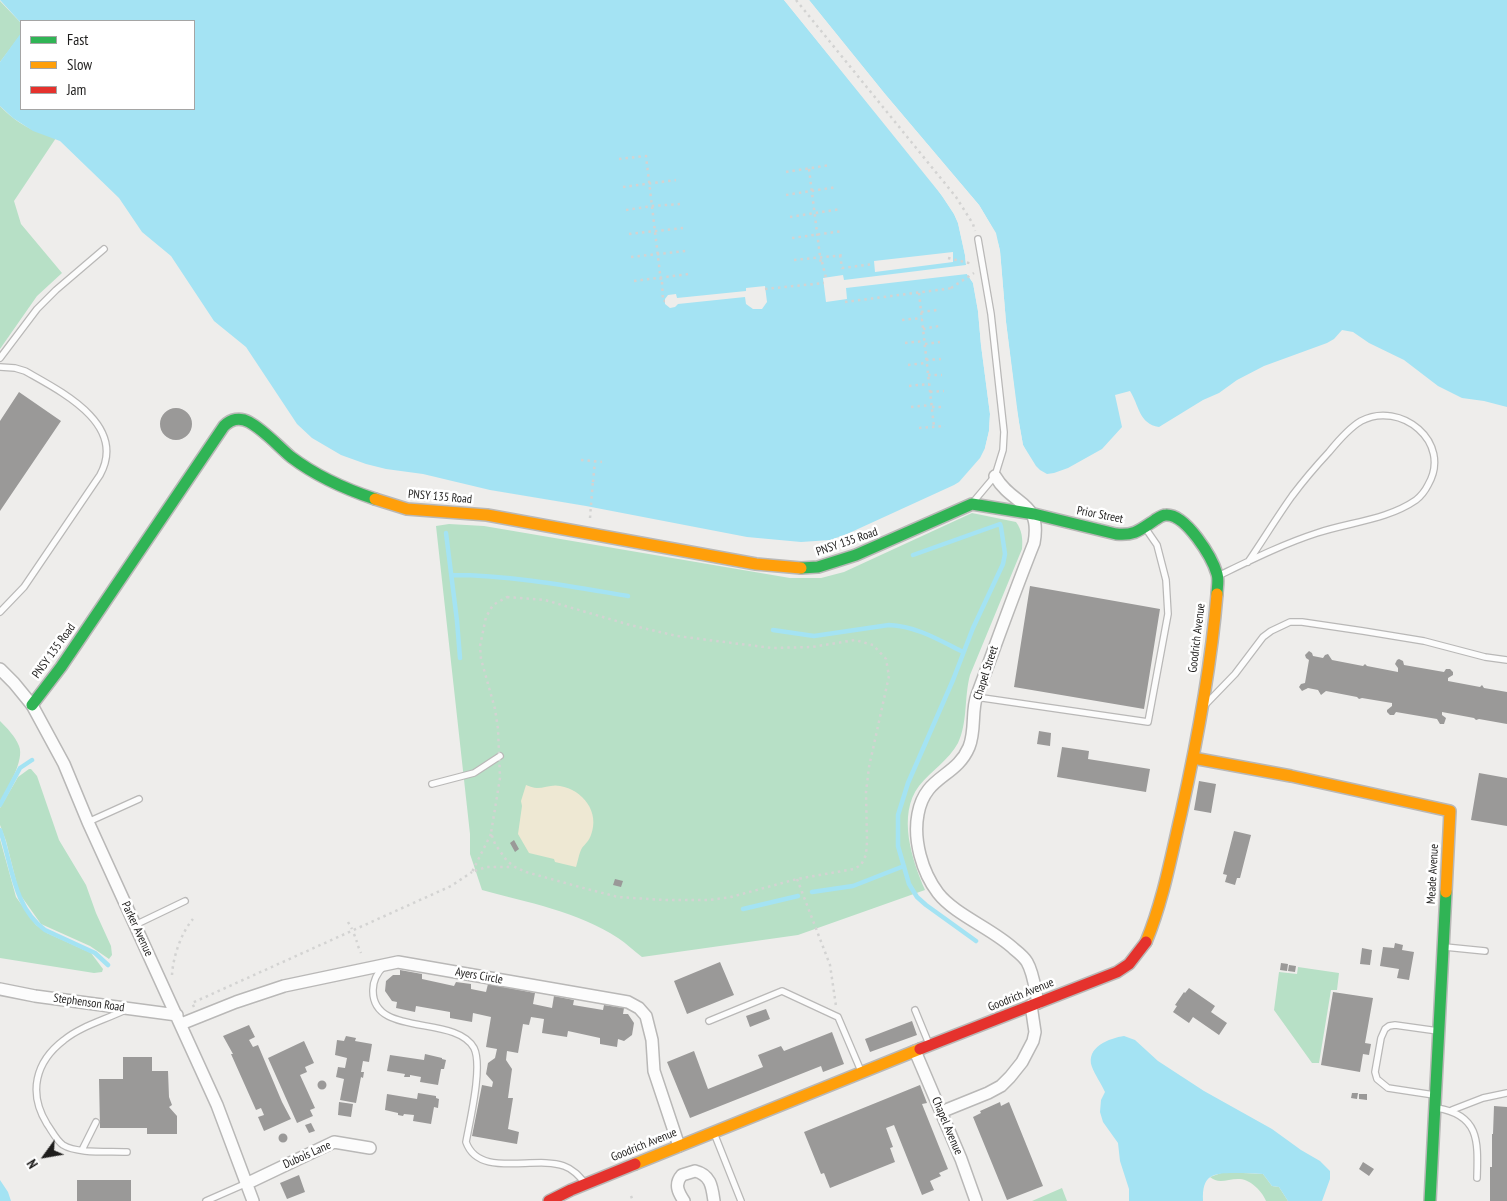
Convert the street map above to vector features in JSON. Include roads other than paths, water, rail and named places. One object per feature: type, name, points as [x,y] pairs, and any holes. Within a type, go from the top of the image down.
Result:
[{"type":"street","name":"PNSY 135 Road","points":[[32,705],[61,668],[228,421],[242,419],[249,422],[293,458],[322,477],[355,492],[407,509],[487,515],[588,535],[756,564],[795,568],[818,567],[856,555],[972,504]]},
{"type":"street","points":[[996,476],[1000,485],[1034,514]]},
{"type":"street","name":"Prior Street","points":[[972,504],[1034,514],[1127,535],[1136,533],[1154,520],[1166,516],[1182,520],[1212,562],[1218,576]]},
{"type":"street","name":"Chapel Street","points":[[941,1112],[1001,1086],[1022,1062],[1033,1041],[1035,1004],[1028,963],[1007,942],[944,899],[932,884],[922,861],[918,849],[916,826],[922,798],[928,788],[957,766],[969,748],[974,731],[976,697],[1034,543],[1037,528],[1034,514]]},
{"type":"street","name":"Goodrich Avenue","points":[[549,1201],[713,1131],[1117,972],[1129,964],[1145,944],[1166,880],[1193,758],[1214,630],[1218,576]]},
{"type":"street","name":"Parker Avenue","points":[[0,669],[32,705],[64,764],[88,822],[217,1105],[248,1183],[253,1201]]},
{"type":"street","name":"Meade Avenue","points":[[1193,758],[1291,776],[1450,810],[1430,1201]]},
{"type":"street","name":"Ayers Circle","points":[[179,1020],[284,986],[403,962],[628,1002],[635,1005],[646,1016],[652,1040],[654,1071],[678,1146]]},
{"type":"street","name":"Stephenson Road","points":[[0,989],[36,996],[128,1008],[179,1020]]},
{"type":"street","name":"Chapel Avenue","points":[[916,1051],[976,1201]]},
{"type":"street","name":"Dubois Lane","points":[[248,1183],[334,1142],[370,1148]]},
{"type":"street","points":[[684,1201],[678,1192],[677,1182],[682,1174],[696,1171],[708,1177],[714,1201]]},
{"type":"lane","points":[[972,504],[996,476],[1002,450],[1004,424],[991,314],[978,239]]},
{"type":"lane","points":[[0,358],[37,310],[56,290],[104,249]]},
{"type":"lane","points":[[0,367],[25,371],[61,392],[85,409],[102,433],[106,444],[107,456],[106,464],[100,475],[24,587],[0,612]]},
{"type":"lane","points":[[1218,576],[1314,534],[1390,514],[1418,499],[1426,490],[1434,471],[1436,460],[1434,448],[1411,423],[1401,419],[1386,415],[1367,418],[1360,422],[1342,437],[1292,496],[1248,562]]},
{"type":"lane","points":[[976,697],[1148,722],[1168,614],[1166,580],[1157,545],[1145,527]]},
{"type":"lane","points":[[1201,708],[1235,674],[1263,637],[1271,630],[1290,622],[1302,622],[1424,641],[1485,658],[1507,660]]},
{"type":"lane","points":[[432,784],[474,773],[500,756]]},
{"type":"lane","points":[[88,822],[140,799]]},
{"type":"lane","points":[[135,924],[185,901]]},
{"type":"lane","points":[[1443,947],[1485,951]]},
{"type":"lane","points":[[387,964],[382,968],[376,979],[373,992],[376,1003],[384,1013],[399,1021],[460,1034],[474,1048],[478,1066],[466,1142],[469,1150],[481,1159],[493,1163],[528,1162],[566,1166],[575,1172],[586,1184]]},
{"type":"lane","points":[[709,1021],[782,991],[838,1017],[862,1072]]},
{"type":"lane","points":[[127,1152],[72,1149],[63,1145],[48,1126],[41,1113],[35,1091],[37,1080],[46,1061],[64,1040],[86,1027],[128,1008]]},
{"type":"lane","points":[[915,1010],[929,1046]]},
{"type":"lane","points":[[1436,1095],[1388,1088],[1377,1079],[1375,1072],[1380,1038],[1389,1026],[1439,1032]]},
{"type":"lane","points":[[1452,1110],[1476,1100],[1507,1093]]},
{"type":"lane","points":[[1435,1107],[1452,1110],[1464,1118],[1476,1138],[1478,1152],[1477,1178]]},
{"type":"lane","points":[[82,1150],[96,1122]]},
{"type":"lane","points":[[713,1131],[741,1201]]},
{"type":"lane","points":[[206,1201],[248,1183]]},
{"type":"water","points":[[0,0],[784,0],[932,181],[954,214],[958,223],[965,255],[967,274],[973,283],[978,311],[990,414],[985,448],[980,458],[959,482],[954,485],[847,534],[830,540],[801,542],[747,537],[586,506],[490,490],[423,474],[386,469],[341,455],[312,438],[297,424],[246,347],[214,321],[171,256],[142,232],[119,198],[60,141],[33,131],[13,118],[0,106],[0,62],[20,34],[20,110],[195,110],[195,20],[20,20],[20,22]]},
{"type":"water","points":[[809,0],[1507,0],[1507,407],[1462,398],[1438,386],[1404,360],[1369,343],[1353,332],[1342,330],[1334,339],[1327,343],[1264,366],[1237,380],[1219,393],[1203,400],[1159,427],[1152,425],[1143,418],[1130,391],[1115,395],[1122,427],[1102,449],[1068,468],[1054,473],[1047,474],[1040,470],[1023,445],[1006,322],[1000,251],[992,227],[979,205],[885,94]]},
{"type":"water","points":[[1124,1036],[1135,1040],[1158,1061],[1204,1091],[1272,1129],[1320,1161],[1330,1171],[1330,1179],[1322,1201],[1288,1201],[1279,1187],[1272,1186],[1263,1174],[1235,1173],[1210,1177],[1204,1186],[1203,1201],[1129,1201],[1129,1189],[1120,1161],[1118,1143],[1103,1122],[1100,1112],[1101,1100],[1105,1092],[1093,1070],[1091,1060],[1095,1049],[1100,1045],[1106,1041]]},
{"type":"water","points":[[0,1180],[8,1192],[11,1201],[0,1201]]},
{"type":"waterway","points":[[913,555],[1000,524],[1005,554],[1003,564],[973,628],[953,680],[908,783],[898,815],[898,846],[909,884],[917,897],[976,941]]},
{"type":"waterway","points":[[446,533],[460,658]]},
{"type":"waterway","points":[[452,575],[518,579],[628,596]]},
{"type":"waterway","points":[[773,630],[814,636],[889,625],[899,626],[927,634],[963,652]]},
{"type":"waterway","points":[[0,805],[20,768],[32,760]]},
{"type":"waterway","points":[[0,830],[15,884],[26,909],[34,920],[45,930],[95,953],[108,965]]},
{"type":"waterway","points":[[812,892],[853,886],[904,866]]},
{"type":"waterway","points":[[743,909],[798,896]]}]
